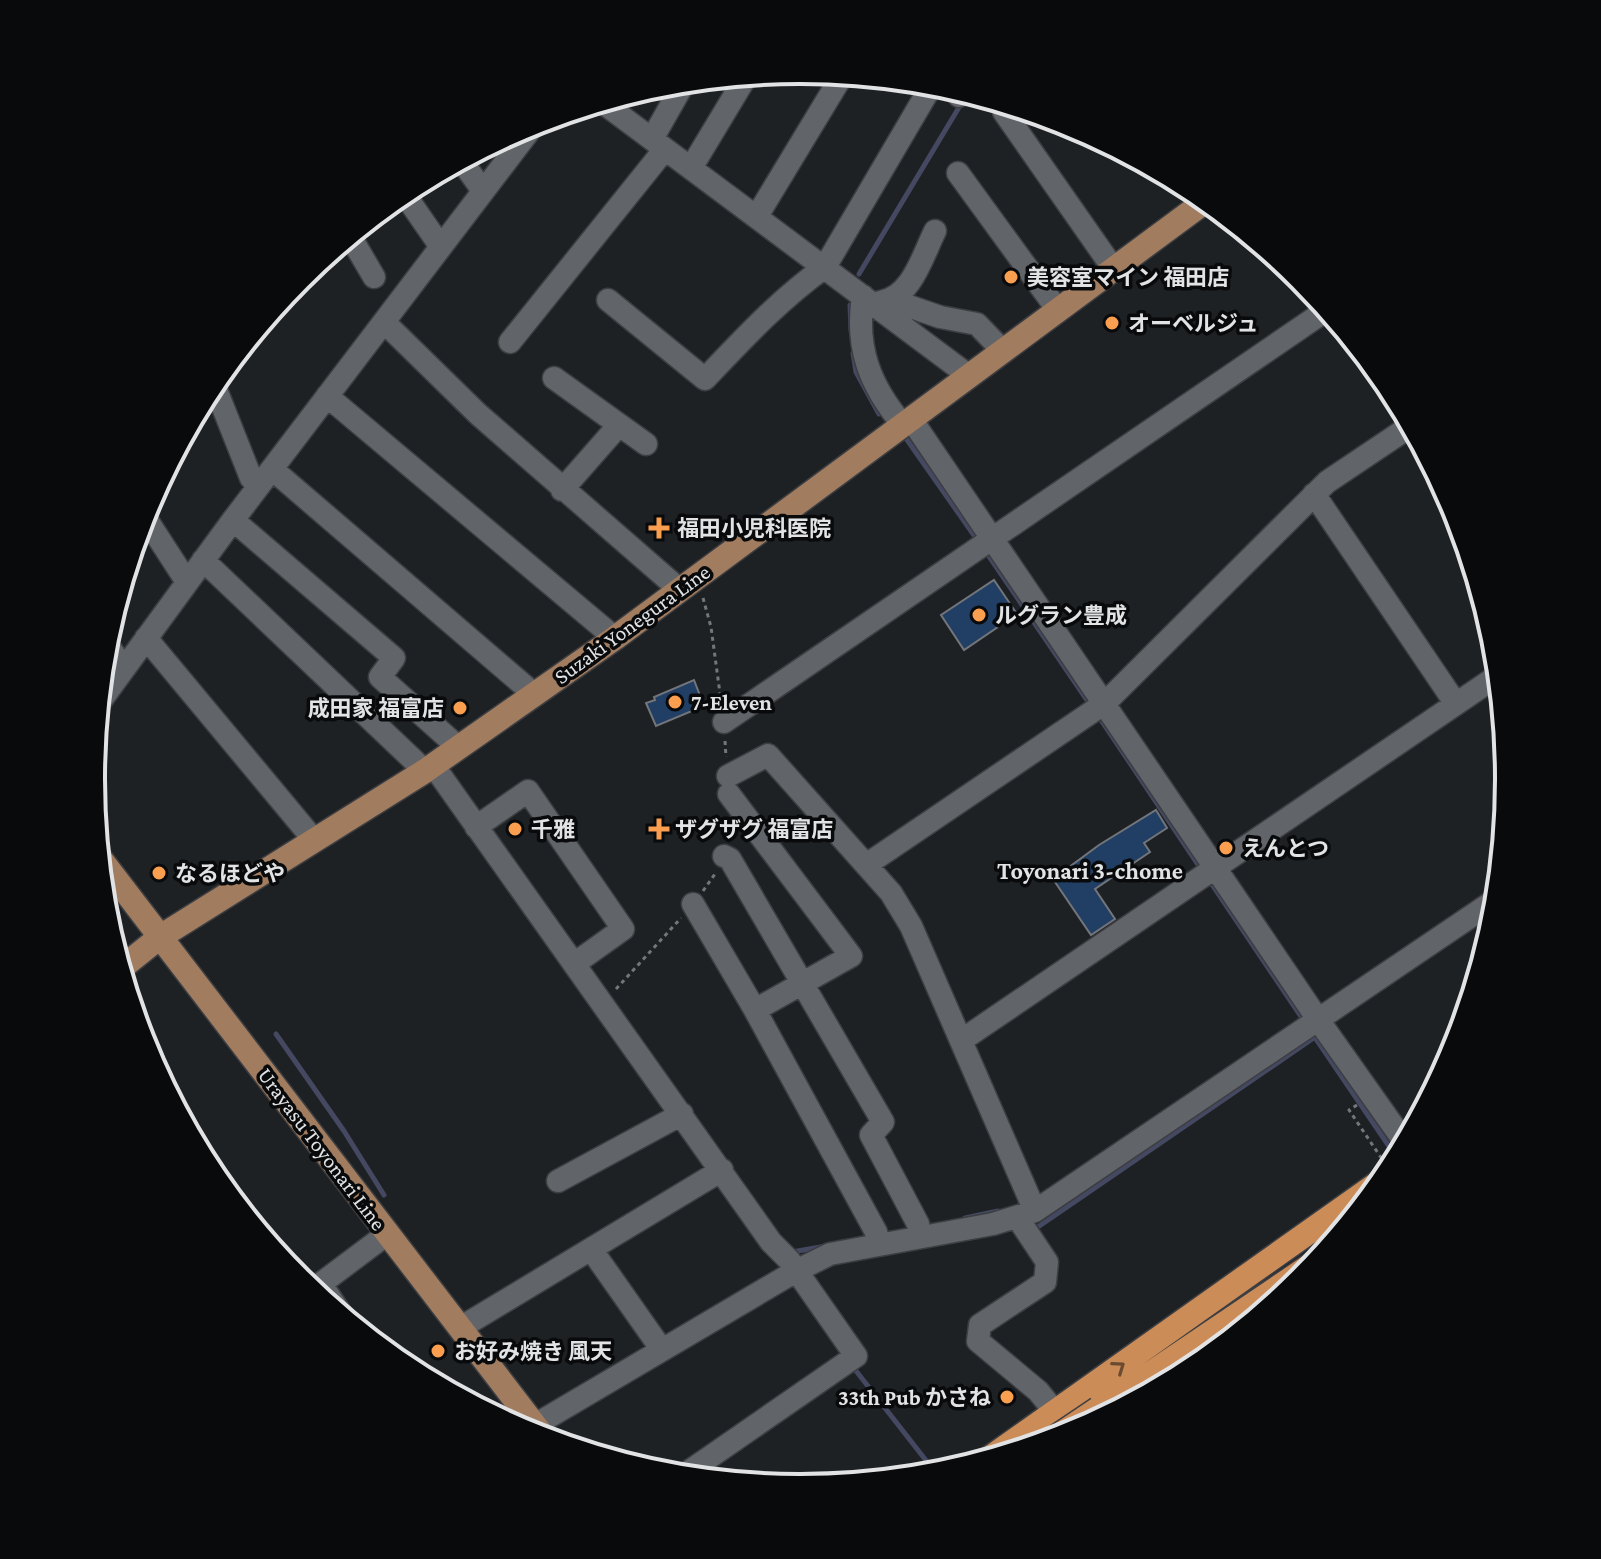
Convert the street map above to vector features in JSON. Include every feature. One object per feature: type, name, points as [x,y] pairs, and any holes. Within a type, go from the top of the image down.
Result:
[{"type":"highway","points":[[1014,1441],[1360,1192]]},
{"type":"highway","points":[[1204,1339],[1296,1257],[1322,1240]]},
{"type":"highway","points":[[1105,1404],[1263,1298]]},
{"type":"main road","name":"Suzaki Yonegura Line","points":[[129,961],[160,937],[429,768],[615,638],[1196,208]]},
{"type":"main road","name":"Urayasu Toyonari Line","points":[[112,873],[531,1421]]},
{"type":"street","points":[[757,216],[836,85]]},
{"type":"street","points":[[691,168],[740,87]]},
{"type":"street","points":[[510,342],[658,144],[679,95]]},
{"type":"street","points":[[608,300],[705,379],[766,315],[825,267],[926,95]]},
{"type":"street","points":[[613,110],[825,267],[875,300],[968,375]]},
{"type":"street","points":[[1007,116],[1113,268]]},
{"type":"street","points":[[111,686],[265,477],[519,144]]},
{"type":"street","points":[[468,169],[483,191]]},
{"type":"street","points":[[958,173],[1057,309]]},
{"type":"street","points":[[411,203],[441,247]]},
{"type":"street","points":[[935,231],[905,290],[875,300],[860,316],[863,350],[883,401],[907,422],[985,544],[1217,877],[1313,1026],[1398,1134]]},
{"type":"street","points":[[356,246],[374,277]]},
{"type":"street","points":[[875,300],[977,324],[1002,350]]},
{"type":"street","points":[[724,722],[1318,316]]},
{"type":"street","points":[[384,322],[562,490],[689,583]]},
{"type":"street","points":[[554,378],[646,444]]},
{"type":"street","points":[[327,396],[615,638]]},
{"type":"street","points":[[219,398],[251,478],[265,477],[534,694]]},
{"type":"street","points":[[562,490],[619,425]]},
{"type":"street","points":[[866,865],[1097,708],[1327,482],[1403,431]]},
{"type":"street","points":[[1314,494],[1456,704]]},
{"type":"street","points":[[233,520],[394,658],[380,677],[458,747]]},
{"type":"street","points":[[152,528],[187,582]]},
{"type":"street","points":[[203,560],[429,768],[476,827],[771,1242],[856,1356],[696,1467]]},
{"type":"street","points":[[146,638],[314,840]]},
{"type":"street","points":[[116,657],[124,669]]},
{"type":"street","points":[[962,1040],[1217,877],[1489,682]]},
{"type":"street","points":[[755,1010],[851,956],[729,785],[768,755],[902,909],[962,1040],[1026,1214],[1047,1262],[1045,1282],[980,1325],[978,1341],[1038,1391],[1064,1423]]},
{"type":"street","points":[[476,827],[528,791],[623,929],[574,964]]},
{"type":"street","points":[[724,856],[730,859],[883,1122],[871,1135],[919,1230]]},
{"type":"street","points":[[693,904],[755,1010],[878,1238]]},
{"type":"street","points":[[547,1427],[789,1267],[878,1238],[919,1230],[993,1224],[1026,1214],[1313,1026],[1484,908]]},
{"type":"street","points":[[558,1181],[682,1114]]},
{"type":"street","points":[[460,1328],[722,1170]]},
{"type":"street","points":[[322,1283],[387,1234]]},
{"type":"street","points":[[591,1249],[662,1350]]},
{"type":"path","points":[[689,583],[711,627],[729,785]]},
{"type":"path","points":[[604,1005],[614,990],[693,904],[724,856]]},
{"type":"path","points":[[1357,1105],[1349,1110],[1382,1162]]},
{"type":"path","points":[[1367,1137],[1373,1133]]},
{"type":"building","name":"ルグラン豊成","points":[[994,580],[1017,614],[964,650],[941,615]]},
{"type":"building","points":[[694,680],[704,706],[656,726],[646,703]]},
{"type":"building","points":[[1156,810],[1167,828],[1144,843],[1150,852],[1095,889],[1115,919],[1091,935],[1053,879],[1099,845]]},
{"type":"waterway","points":[[859,274],[961,104]]},
{"type":"waterway","points":[[850,305],[851,331]]},
{"type":"waterway","points":[[853,353],[856,372],[879,414]]},
{"type":"waterway","points":[[905,437],[978,541]]},
{"type":"waterway","points":[[984,549],[1091,706]]},
{"type":"waterway","points":[[1097,714],[1201,869]]},
{"type":"waterway","points":[[1209,880],[1304,1021]]},
{"type":"waterway","points":[[1312,1033],[1390,1148]]},
{"type":"waterway","points":[[276,1034],[344,1131],[384,1195]]},
{"type":"waterway","points":[[1033,1226],[1035,1229],[1315,1037]]},
{"type":"waterway","points":[[965,1218],[998,1211]]},
{"type":"waterway","points":[[792,1252],[826,1246]]},
{"type":"waterway","points":[[853,1367],[928,1463]]},
{"type":"place","name":"美容室マイン 福田店","points":[[1011,277]]},
{"type":"place","name":"オーベルジュ","points":[[1112,323]]},
{"type":"place","name":"福田小児科医院","points":[[659,528]]},
{"type":"place","name":"ルグラン豊成","points":[[979,615]]},
{"type":"place","name":"7-Eleven","points":[[675,702]]},
{"type":"place","name":"成田家 福富店","points":[[460,708]]},
{"type":"place","name":"千雅","points":[[515,829]]},
{"type":"place","name":"ザグザグ 福富店","points":[[659,829]]},
{"type":"place","name":"えんとつ","points":[[1226,848]]},
{"type":"place","name":"なるほどや","points":[[159,873]]},
{"type":"place","name":"お好み焼き 風天","points":[[438,1351]]},
{"type":"place","name":"33th Pub かさね","points":[[1007,1397]]},
{"type":"district","name":"Toyonari 3-chome","points":[[1090,870]]}]
